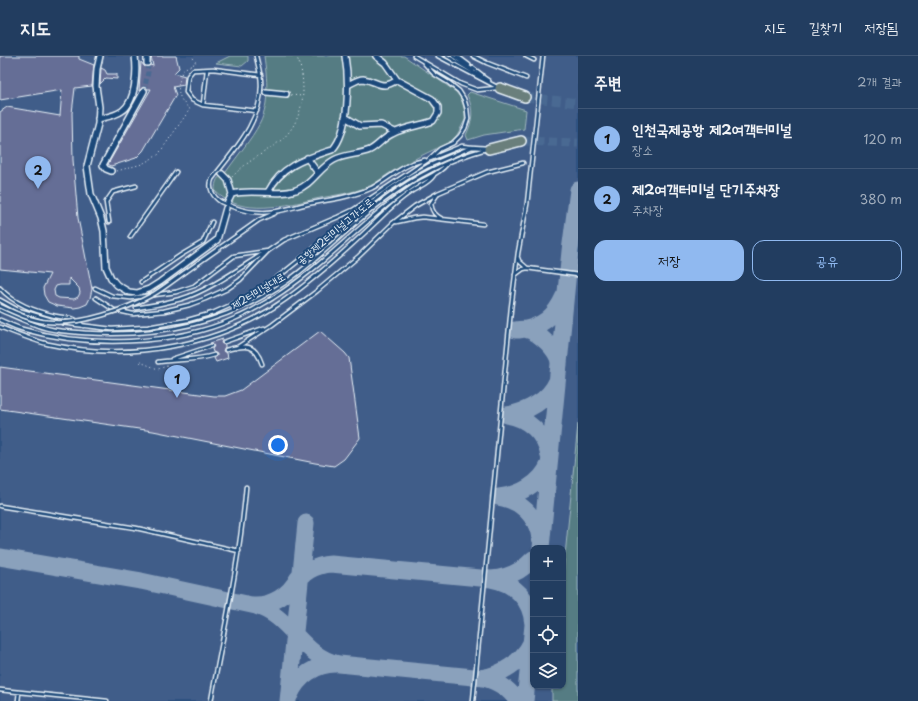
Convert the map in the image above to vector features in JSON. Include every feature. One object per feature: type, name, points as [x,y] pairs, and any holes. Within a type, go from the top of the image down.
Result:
[{"type":"highway","points":[[500,88],[525,97]]},
{"type":"highway","name":"제2터미널대로","points":[[489,148],[522,141]]},
{"type":"street","points":[[100,56],[97,69],[96,86],[100,108],[87,166],[91,194],[101,218],[104,231],[106,267],[111,278],[123,290],[129,292],[137,293],[149,289],[217,240],[226,208]]},
{"type":"street","points":[[98,119],[123,111],[132,98],[135,75],[135,56]]},
{"type":"street","points":[[147,56],[147,63]]},
{"type":"street","points":[[268,192],[280,174],[298,162],[332,150],[338,141],[345,117],[348,85],[345,56]]},
{"type":"street","points":[[232,194],[248,191],[295,191],[305,187],[324,166],[338,158],[369,150],[395,132],[433,121],[438,113],[438,107],[432,99],[397,80],[385,63],[376,56]]},
{"type":"street","points":[[348,85],[363,79],[382,86],[390,85],[397,80]]},
{"type":"street","points":[[111,171],[106,170],[103,164],[144,91]]},
{"type":"street","points":[[266,92],[286,94]]},
{"type":"street","points":[[345,117],[360,126],[381,125],[395,132]]},
{"type":"street","points":[[332,150],[338,158]]},
{"type":"street","points":[[307,158],[318,173]]},
{"type":"street","points":[[222,174],[228,180],[232,194],[228,202]]},
{"type":"lane","points":[[256,56],[261,75],[261,96],[257,111],[244,136],[212,179],[210,184],[213,195],[219,200],[236,208],[255,212],[277,212]]},
{"type":"lane","points":[[414,56],[461,84],[477,90],[500,88]]},
{"type":"lane","points":[[438,56],[500,88]]},
{"type":"lane","points":[[447,56],[500,88]]},
{"type":"lane","points":[[453,56],[500,88]]},
{"type":"lane","points":[[457,56],[500,88]]},
{"type":"lane","points":[[473,56],[526,78]]},
{"type":"lane","points":[[526,56],[534,60]]},
{"type":"lane","points":[[473,701],[515,275],[527,204],[543,56]]},
{"type":"lane","points":[[136,308],[158,305],[182,299],[201,291],[284,240],[338,218],[353,210],[428,160],[440,149],[452,143],[460,136],[468,119],[464,99],[459,91],[434,74],[424,63]]},
{"type":"lane","points":[[257,111],[203,105],[192,100],[186,92],[188,76],[193,70],[261,75]]},
{"type":"lane","points":[[203,105],[207,70]]},
{"type":"lane","points":[[0,306],[17,314],[40,321],[50,322],[77,321],[106,314],[142,301],[155,294],[259,220],[277,212],[308,204],[329,201],[365,191],[411,164],[428,160],[462,146],[472,147]]},
{"type":"lane","name":"제2터미널대로","points":[[0,300],[18,310],[40,318],[65,324],[112,329],[148,326],[188,320],[213,313],[240,300],[273,281],[385,192],[428,166],[472,147],[489,148]]},
{"type":"lane","name":"제2터미널대로","points":[[0,320],[22,329],[81,341],[120,342],[197,332],[236,318],[274,297],[303,277],[398,196],[442,170],[448,163],[489,148]]},
{"type":"lane","name":"공항제2터미널고가도로","points":[[0,310],[37,326],[71,332],[111,334],[141,334],[190,325],[215,318],[243,307],[277,288],[307,265],[384,200],[407,184],[448,163]]},
{"type":"lane","points":[[236,348],[272,325],[334,277],[414,206],[438,193],[487,172],[523,163]]},
{"type":"lane","points":[[130,237],[176,172]]},
{"type":"lane","name":"공항제2터미널고가도로","points":[[0,327],[48,344],[106,352],[141,351],[194,342],[237,326],[267,311],[286,299],[352,245],[396,202],[431,180],[434,175]]},
{"type":"lane","points":[[109,222],[106,202],[113,192],[136,186]]},
{"type":"lane","points":[[438,193],[431,204],[432,210],[435,215],[444,220]]},
{"type":"lane","points":[[394,223],[414,218],[423,218],[484,224]]},
{"type":"lane","points":[[141,282],[203,242],[212,222]]},
{"type":"lane","points":[[95,288],[112,296],[131,298],[176,292],[194,286],[234,256],[268,251]]},
{"type":"lane","points":[[96,298],[114,310],[133,314],[188,305],[205,300],[227,289],[240,280],[268,251]]},
{"type":"lane","points":[[518,253],[519,261],[527,268]]},
{"type":"lane","points":[[515,275],[527,268],[578,275]]},
{"type":"lane","points":[[0,288],[18,302],[32,309],[56,316],[77,319],[83,326]]},
{"type":"lane","points":[[224,342],[252,334],[272,325]]},
{"type":"lane","points":[[170,360],[211,346]]},
{"type":"lane","points":[[226,350],[246,347],[254,350],[259,354],[262,364]]},
{"type":"lane","points":[[158,362],[201,359],[214,355]]},
{"type":"lane","points":[[210,701],[236,569],[243,524],[246,487]]},
{"type":"lane","points":[[0,506],[136,528],[239,550]]},
{"type":"lane","points":[[0,690],[107,701]]},
{"type":"lane","points":[[18,701],[19,692]]},
{"type":"path","points":[[192,56],[196,63]]},
{"type":"path","points":[[228,180],[248,163],[278,144],[294,126],[300,113],[303,96],[302,72],[296,56]]},
{"type":"path","points":[[194,110],[190,109],[180,99],[178,92],[183,69],[198,63]]},
{"type":"path","points":[[286,94],[303,96]]},
{"type":"path","points":[[111,171],[123,170],[142,164],[158,155],[190,109]]},
{"type":"shaded area","points":[[0,56],[578,56],[578,701],[0,701]]},
{"type":"green space","points":[[230,56],[248,56],[248,61],[242,66],[216,63]]},
{"type":"green space","points":[[264,56],[404,56],[455,91],[463,104],[465,120],[457,135],[450,142],[407,163],[367,187],[344,194],[279,206],[251,207],[238,204],[226,199],[215,191],[215,185],[220,176],[226,172],[248,142],[260,123],[265,107],[267,90]]},
{"type":"green space","points":[[470,92],[526,110],[524,129],[484,135],[468,140],[466,135],[472,115],[471,105],[467,95]]},
{"type":"green space","points":[[578,424],[578,701],[552,701],[552,689],[566,689],[566,546]]},
{"type":"building","points":[[0,56],[79,56],[79,59],[94,65],[92,86],[75,88],[72,113],[73,160],[78,218],[92,289],[87,304],[80,307],[74,308],[57,306],[48,302],[44,295],[43,288],[50,274],[0,269],[0,112],[7,107],[60,116],[62,90],[0,100]],"holes":[[[69,278],[79,288],[80,293],[78,297],[74,299],[59,298],[55,296],[54,290],[56,286],[69,285]]]},
{"type":"building","points":[[151,56],[176,56],[179,68],[174,73],[185,76],[184,85],[173,87],[176,95],[143,151],[136,158],[111,166],[108,164],[151,89],[144,87],[139,91],[141,62],[145,67],[150,65],[153,66]]},
{"type":"building","points":[[101,68],[105,70],[107,74],[117,74],[117,79],[106,78],[100,84]]},
{"type":"building","points":[[320,331],[349,358],[360,438],[344,459],[334,466],[153,431],[0,409],[0,367],[214,396],[225,396],[241,390]]},
{"type":"building","points":[[223,339],[221,343],[225,345],[225,347],[223,351],[227,353],[228,358],[216,362],[214,358],[217,354],[213,352],[212,349],[214,346],[210,343]]},
{"type":"taxiway","points":[[541,545],[570,251],[578,190]]},
{"type":"taxiway","points":[[519,330],[534,327],[547,320],[564,296]]},
{"type":"taxiway","points":[[515,330],[525,329],[542,338],[556,354],[559,365]]},
{"type":"taxiway","points":[[507,415],[530,408],[536,404],[549,394],[557,381]]},
{"type":"taxiway","points":[[507,415],[522,420],[534,428],[544,441],[549,456]]},
{"type":"taxiway","points":[[499,497],[522,491],[535,483],[541,477],[549,464]]},
{"type":"taxiway","points":[[498,497],[520,505],[526,510],[535,523],[540,538]]},
{"type":"taxiway","points":[[288,701],[306,523]]},
{"type":"taxiway","points":[[0,557],[141,581],[256,606],[279,618],[306,645],[326,660],[339,664],[484,678],[503,686],[517,701]]},
{"type":"taxiway","points":[[491,579],[514,573],[530,562]]},
{"type":"taxiway","points":[[292,587],[300,578],[314,568],[331,564],[491,579],[507,584],[520,594],[529,607],[532,617]]},
{"type":"taxiway","points":[[253,605],[267,604],[279,598],[290,590],[298,578]]},
{"type":"taxiway","points":[[481,678],[503,671],[516,662],[530,645]]},
{"type":"taxiway","points":[[525,701],[530,653]]},
{"type":"taxiway","points":[[290,695],[293,688],[308,672],[322,666],[336,664]]},
{"type":"tunnel","points":[[144,91],[148,72],[147,63]]},
{"type":"tunnel","points":[[525,97],[578,103]]},
{"type":"tunnel","points":[[521,141],[578,143]]},
{"type":"place","name":"제2여객터미널 단기주차장","points":[[38,189]]},
{"type":"place","name":"인천국제공항 제2여객터미널","points":[[177,398]]}]
